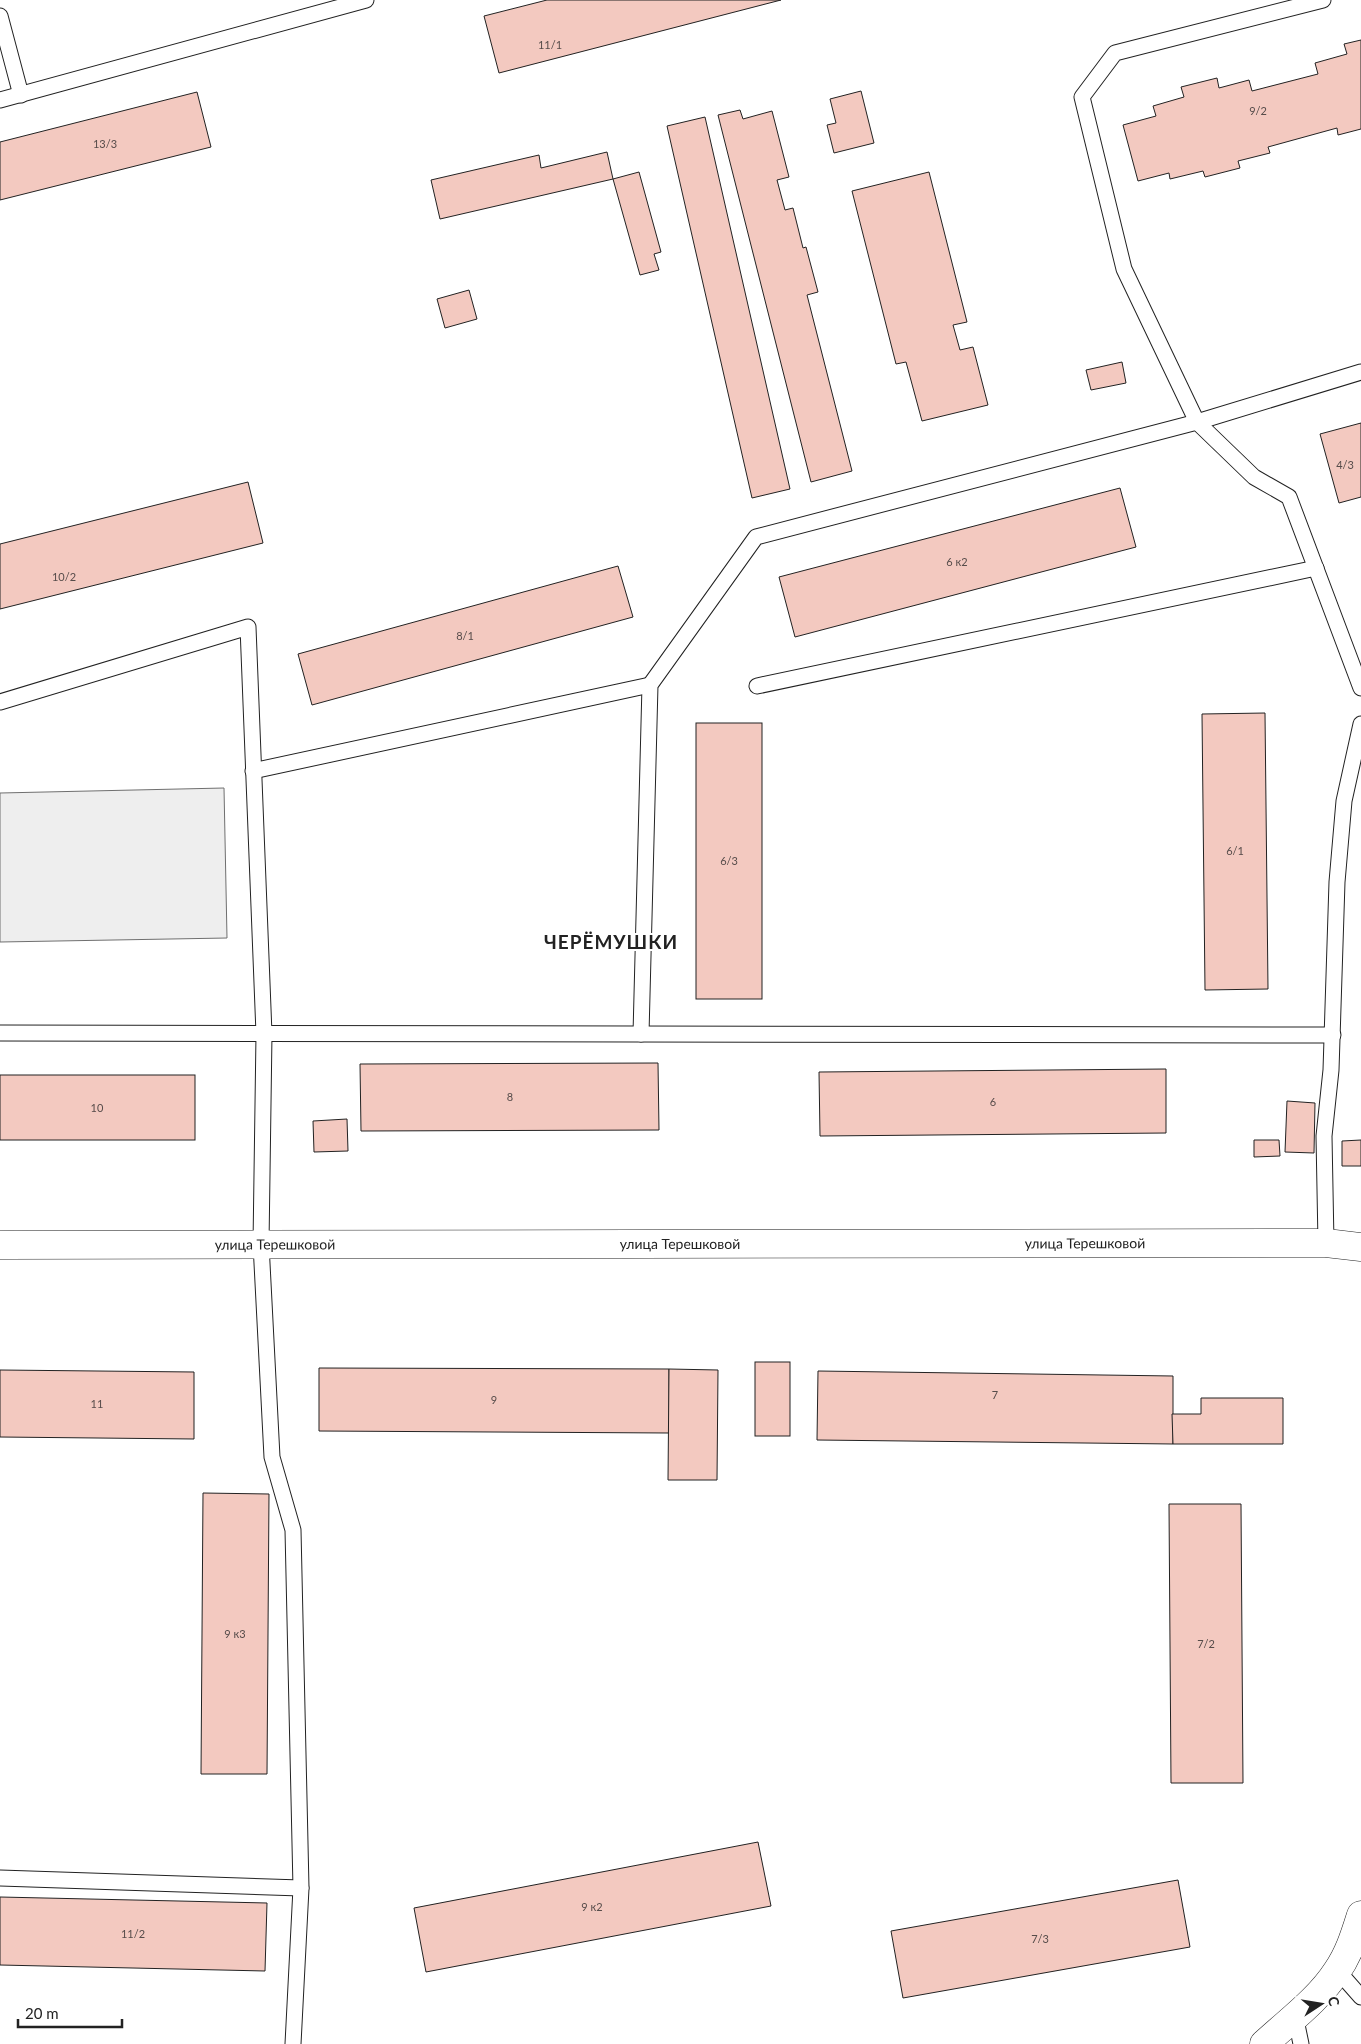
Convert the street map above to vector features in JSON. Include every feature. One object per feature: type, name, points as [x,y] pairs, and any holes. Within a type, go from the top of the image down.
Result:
[{"type":"main road","name":"улица Терешковой","points":[[0,1245],[1326,1243],[1361,1247]]},
{"type":"main road","points":[[1264,2044],[1318,1994],[1338,1971],[1355,1936],[1361,1915]]},
{"type":"lane","points":[[0,100],[366,0]]},
{"type":"lane","points":[[1323,0],[1115,53],[1082,97],[1124,269],[1196,422],[1254,477],[1289,497],[1361,688]]},
{"type":"lane","points":[[0,16],[21,95]]},
{"type":"lane","points":[[641,1034],[650,685],[756,537],[1196,422],[1361,372]]},
{"type":"lane","points":[[757,686],[1316,568]]},
{"type":"lane","points":[[0,702],[248,627],[264,1034],[261,1244],[272,1458],[293,1530],[301,1888],[293,2044]]},
{"type":"lane","points":[[254,771],[650,685]]},
{"type":"lane","points":[[1326,1243],[1324,1144],[1333,1035],[1338,882],[1344,801],[1361,724]]},
{"type":"lane","points":[[0,1033],[1333,1035]]},
{"type":"lane","points":[[0,1878],[301,1888]]},
{"type":"lane","points":[[1338,1971],[1361,1997]]},
{"type":"lane","points":[[1295,2015],[1301,2044]]},
{"type":"shaded area","points":[[224,788],[227,938],[0,942],[0,793]]},
{"type":"building","points":[[547,0],[781,0],[499,73],[484,16]]},
{"type":"building","points":[[1361,40],[1361,129],[1338,135],[1337,128],[1268,147],[1270,153],[1238,161],[1240,168],[1205,177],[1203,171],[1170,179],[1169,173],[1138,181],[1123,125],[1156,116],[1153,106],[1184,97],[1181,87],[1217,78],[1219,88],[1249,80],[1252,91],[1318,74],[1315,63],[1347,54],[1344,44]]},
{"type":"building","points":[[861,91],[874,143],[834,153],[827,125],[836,123],[830,99]]},
{"type":"building","points":[[197,92],[211,147],[0,200],[0,142]]},
{"type":"building","points":[[740,110],[743,119],[772,111],[789,177],[777,180],[785,210],[793,208],[803,248],[806,247],[818,292],[807,295],[852,471],[811,482],[718,115]]},
{"type":"building","points":[[705,117],[790,489],[752,498],[667,126]]},
{"type":"building","points":[[607,152],[613,179],[440,219],[431,180],[539,155],[541,168]]},
{"type":"building","points":[[639,172],[661,252],[654,254],[659,270],[640,275],[613,179]]},
{"type":"building","points":[[929,172],[967,322],[953,325],[960,350],[973,347],[988,405],[922,421],[906,362],[896,364],[852,191]]},
{"type":"building","points":[[469,290],[477,319],[445,328],[437,299]]},
{"type":"building","points":[[1122,362],[1126,383],[1091,390],[1086,370]]},
{"type":"building","points":[[1361,423],[1361,497],[1339,503],[1320,434]]},
{"type":"building","points":[[248,482],[263,543],[0,609],[0,544]]},
{"type":"building","points":[[1120,488],[1136,547],[795,637],[779,577]]},
{"type":"building","points":[[618,566],[633,617],[312,705],[298,654]]},
{"type":"building","points":[[1265,713],[1268,989],[1205,990],[1202,714]]},
{"type":"building","points":[[696,723],[762,723],[762,999],[696,999]]},
{"type":"building","points":[[658,1063],[659,1130],[361,1131],[360,1064]]},
{"type":"building","points":[[1166,1069],[1166,1133],[820,1136],[819,1072]]},
{"type":"building","points":[[0,1075],[195,1075],[195,1140],[0,1140]]},
{"type":"building","points":[[1287,1101],[1315,1103],[1314,1153],[1285,1152]]},
{"type":"building","points":[[347,1119],[348,1151],[314,1152],[313,1121]]},
{"type":"building","points":[[1254,1140],[1279,1140],[1280,1156],[1254,1157]]},
{"type":"building","points":[[1361,1140],[1361,1166],[1342,1166],[1342,1141]]},
{"type":"building","points":[[755,1362],[790,1362],[790,1436],[755,1436]]},
{"type":"building","points":[[319,1368],[669,1369],[669,1433],[319,1431]]},
{"type":"building","points":[[669,1369],[718,1370],[717,1480],[668,1480]]},
{"type":"building","points":[[0,1370],[194,1372],[194,1439],[0,1437]]},
{"type":"building","points":[[818,1371],[1173,1376],[1173,1444],[817,1440]]},
{"type":"building","points":[[1201,1398],[1283,1398],[1283,1444],[1173,1444],[1172,1414],[1201,1414]]},
{"type":"building","points":[[203,1493],[269,1494],[267,1774],[201,1774]]},
{"type":"building","points":[[1169,1504],[1241,1504],[1243,1783],[1171,1783]]},
{"type":"building","points":[[758,1842],[771,1906],[426,1972],[414,1908]]},
{"type":"building","points":[[1178,1880],[1190,1947],[903,1998],[891,1931]]},
{"type":"building","points":[[0,1897],[267,1903],[265,1971],[0,1965]]},
{"type":"district","name":"ЧЕРЁМУШКИ","points":[[611,942]]}]
